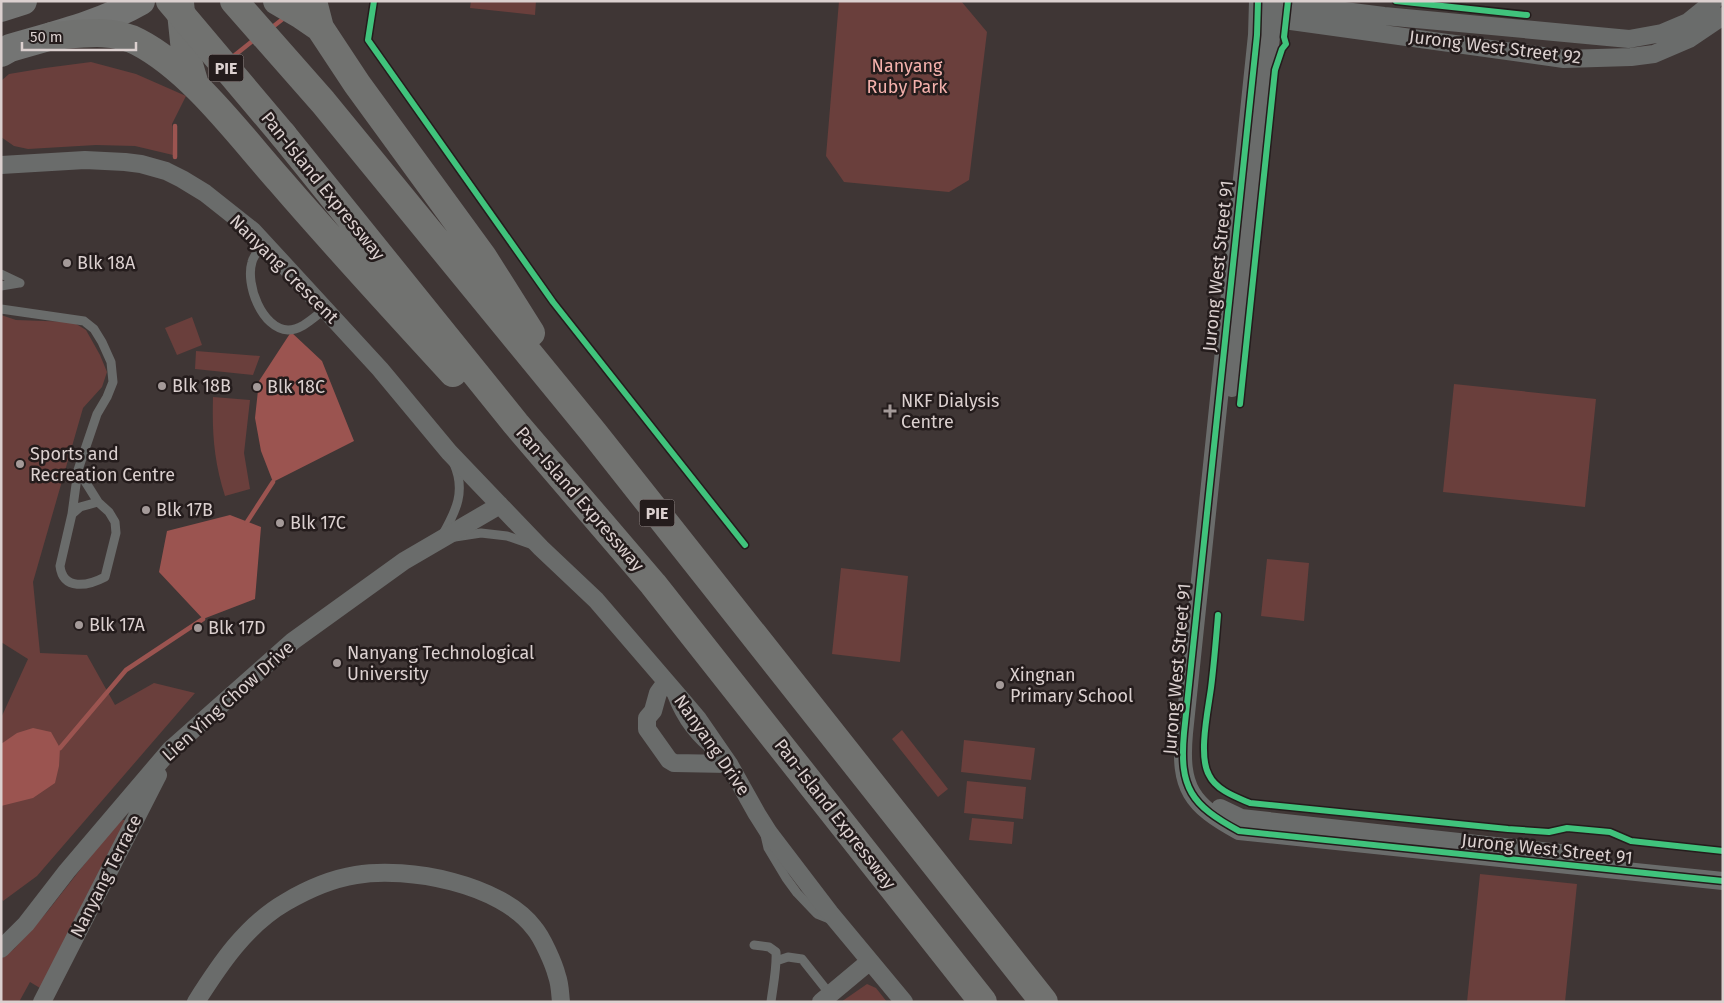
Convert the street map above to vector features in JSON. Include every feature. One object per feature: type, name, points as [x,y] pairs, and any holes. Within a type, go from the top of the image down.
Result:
[{"type":"highway","name":"Pan-Island Expressway","points":[[170,1],[283,135],[516,424],[653,584],[983,1002]]},
{"type":"highway","points":[[180,1],[185,52],[194,85]]},
{"type":"highway","name":"PIE","points":[[234,1],[323,102],[594,433],[1045,1002]]},
{"type":"highway","points":[[277,1],[320,28]]},
{"type":"highway","points":[[313,1],[320,28],[357,84],[483,257],[594,433]]},
{"type":"highway","points":[[52,36],[94,33],[120,35],[137,41],[162,57],[194,85],[353,265],[494,417],[516,424]]},
{"type":"main road","points":[[1,8],[23,1]]},
{"type":"main road","points":[[1,53],[10,48],[90,23],[132,7],[141,1]]},
{"type":"street","name":"Jurong West Street 92","points":[[1268,7],[1384,16],[1629,40],[1662,33],[1688,22],[1714,1]]},
{"type":"street","name":"Jurong West Street 92","points":[[1268,7],[1564,59],[1631,57],[1654,54],[1689,39],[1723,16]]},
{"type":"street","name":"Jurong West Street 91","points":[[1268,7],[1192,756],[1196,778],[1208,797],[1223,810],[1241,818],[1723,870]]},
{"type":"street","name":"Jurong West Street 91","points":[[1268,7],[1183,741],[1182,758],[1186,783],[1201,806],[1238,831],[1723,881]]},
{"type":"street","points":[[1564,59],[1566,34]]},
{"type":"street","name":"Nanyang Crescent","points":[[1,165],[85,160],[125,162],[166,171],[205,193],[253,231],[380,369],[449,452],[500,505]]},
{"type":"street","name":"Lien Ying Chow Drive","points":[[1,949],[26,924],[67,871],[170,750],[294,641],[404,561],[500,505]]},
{"type":"street","name":"Nanyang Drive","points":[[500,505],[541,548],[596,600],[698,719],[730,764],[761,820],[837,921],[904,1002]]},
{"type":"street","points":[[666,682],[658,693],[654,711],[647,718],[647,724],[648,729],[669,760],[674,763],[730,764]]},
{"type":"street","name":"Nanyang Terrace","points":[[42,1002],[170,750]]},
{"type":"street","points":[[196,1002],[214,972],[237,942],[261,919],[285,902],[332,880],[358,874],[387,873],[416,874],[464,885],[488,894],[516,910],[535,928],[541,939],[557,975],[561,1002]]},
{"type":"street","points":[[826,998],[870,961]]},
{"type":"lane","points":[[264,243],[252,262],[251,270],[254,294],[261,311],[278,328],[290,330],[304,325],[324,310]]},
{"type":"lane","points":[[1,274],[20,283],[1,286]]},
{"type":"lane","points":[[1,309],[84,321],[94,329],[111,362],[112,382],[91,430],[78,470],[72,514],[60,566],[65,580],[72,584],[88,583],[105,576],[116,533],[115,522],[109,512],[98,502],[78,470]]},
{"type":"lane","points":[[440,539],[456,511],[459,499],[459,478],[449,452]]},
{"type":"lane","points":[[72,514],[80,507],[98,502]]},
{"type":"lane","points":[[440,539],[481,533],[507,536],[541,548]]},
{"type":"lane","points":[[754,945],[769,946],[776,952],[772,1002]]},
{"type":"lane","points":[[776,961],[788,957],[802,959],[826,998]]},
{"type":"green space","points":[[471,1],[536,1],[535,15],[470,8]]},
{"type":"green space","name":"Nanyang Ruby Park","points":[[839,1],[961,1],[987,32],[969,180],[949,192],[844,182],[826,156]]},
{"type":"green space","points":[[91,62],[136,74],[186,96],[172,124],[173,155],[135,146],[96,145],[28,149],[14,146],[1,137],[1,81],[9,74]]},
{"type":"green space","points":[[1,315],[16,320],[73,322],[86,330],[107,372],[102,387],[83,408],[33,582],[40,653],[87,655],[115,705],[154,683],[195,693],[37,876],[3,901],[1,898],[1,718],[28,659],[1,642]]},
{"type":"green space","points":[[192,317],[202,345],[177,355],[165,328]]},
{"type":"green space","points":[[196,351],[260,356],[253,375],[195,369]]},
{"type":"green space","points":[[1454,384],[1596,399],[1585,507],[1443,492]]},
{"type":"green space","points":[[213,397],[250,400],[244,453],[250,489],[225,496],[214,447]]},
{"type":"green space","points":[[1267,559],[1309,563],[1304,621],[1261,616]]},
{"type":"green space","points":[[841,568],[908,576],[900,662],[832,654]]},
{"type":"green space","points":[[902,730],[948,789],[938,797],[892,739]]},
{"type":"green space","points":[[964,740],[1035,748],[1031,780],[961,772]]},
{"type":"green space","points":[[967,781],[1026,787],[1023,819],[964,813]]},
{"type":"green space","points":[[972,818],[1014,822],[1012,844],[969,840]]},
{"type":"green space","points":[[119,820],[127,820],[40,988],[30,982],[19,1002],[1,1002],[1,959],[14,949],[47,912]]},
{"type":"green space","points":[[1480,874],[1577,884],[1565,1002],[1467,1002]]},
{"type":"green space","points":[[867,984],[876,988],[887,1002],[841,1002]]},
{"type":"shaded area","points":[[291,332],[322,361],[354,441],[273,482],[261,451],[255,418],[259,381]]},
{"type":"shaded area","points":[[230,515],[261,527],[255,599],[203,619],[159,572],[167,531]]},
{"type":"shaded area","points":[[33,728],[51,732],[60,748],[59,766],[55,783],[33,798],[1,806],[1,744],[17,733]]},
{"type":"waterway","points":[[270,29],[284,18]]},
{"type":"waterway","points":[[230,59],[255,39]]},
{"type":"waterway","points":[[175,126],[175,157]]},
{"type":"waterway","points":[[247,522],[273,482]]},
{"type":"waterway","points":[[60,748],[126,670],[203,619]]},
{"type":"cycle path","points":[[374,1],[368,40],[553,302],[745,545]]},
{"type":"cycle path","points":[[1258,1],[1257,35],[1184,733],[1184,768],[1192,793],[1209,812],[1239,831],[1723,881]]},
{"type":"cycle path","points":[[1240,404],[1275,70],[1282,49],[1286,44],[1284,37],[1288,1]]},
{"type":"cycle path","points":[[1396,1],[1527,15]]},
{"type":"cycle path","points":[[1218,615],[1204,756],[1209,775],[1216,785],[1250,803],[1508,829],[1549,832],[1567,828],[1610,832],[1631,841],[1723,851]]},
{"type":"place","name":"Blk 18A","points":[[67,263]]},
{"type":"place","name":"Blk 18B","points":[[162,386]]},
{"type":"place","name":"Blk 18C","points":[[257,387]]},
{"type":"place","name":"NKF Dialysis Centre","points":[[890,411]]},
{"type":"place","name":"Sports and Recreation Centre","points":[[20,464]]},
{"type":"place","name":"Blk 17B","points":[[146,510]]},
{"type":"place","name":"Blk 17C","points":[[280,523]]},
{"type":"place","name":"Blk 17A","points":[[79,625]]},
{"type":"place","name":"Blk 17D","points":[[198,628]]},
{"type":"place","name":"Nanyang Technological University","points":[[337,663]]},
{"type":"place","name":"Xingnan Primary School","points":[[1000,685]]}]
